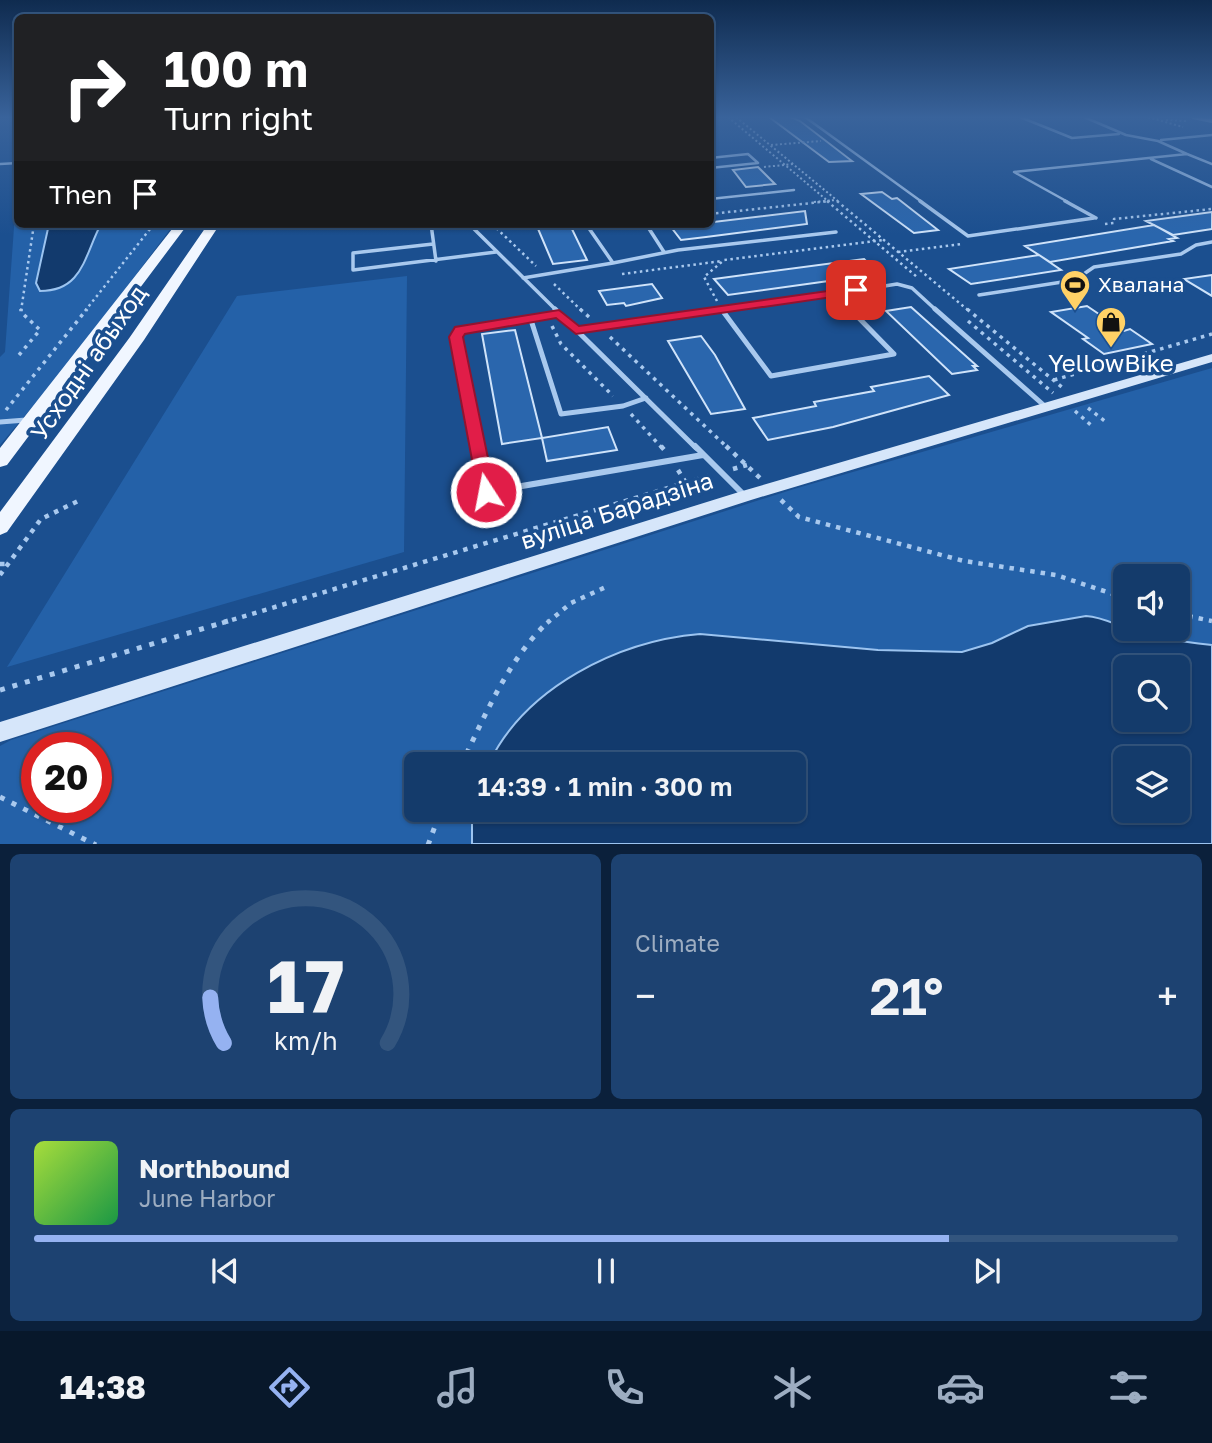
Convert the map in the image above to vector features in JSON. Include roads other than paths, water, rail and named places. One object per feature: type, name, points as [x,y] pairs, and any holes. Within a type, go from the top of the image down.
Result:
[{"type":"main road","name":"Усходні абыход","points":[[0,460],[179,228]]},
{"type":"main road","name":"Усходні абыход","points":[[0,527],[136,340],[211,228]]},
{"type":"street","name":"вуліца Барадзіна","points":[[0,732],[745,496],[1047,408],[1065,396],[1212,358]]},
{"type":"lane","points":[[714,168],[758,163],[751,156]]},
{"type":"lane","points":[[859,156],[968,236],[1096,218],[1014,172],[1164,156]]},
{"type":"lane","points":[[1193,156],[1212,164]]},
{"type":"lane","points":[[1148,158],[1212,187]]},
{"type":"lane","points":[[714,199],[794,190]]},
{"type":"lane","points":[[431,228],[436,261]]},
{"type":"lane","points":[[472,228],[745,496]]},
{"type":"lane","points":[[589,228],[613,263]]},
{"type":"lane","points":[[649,228],[664,252]]},
{"type":"lane","points":[[523,278],[664,252],[836,232]]},
{"type":"lane","points":[[979,295],[1075,281],[1094,267],[1181,254],[1196,245],[1212,242]]},
{"type":"lane","points":[[433,244],[353,253],[353,270],[496,252]]},
{"type":"lane","points":[[576,330],[897,284],[912,288],[1047,408]]},
{"type":"lane","points":[[721,308],[771,376],[894,354],[835,293]]},
{"type":"lane","points":[[559,314],[531,320],[471,326],[460,330],[456,337],[486,492],[703,455]]},
{"type":"lane","points":[[531,320],[561,414],[623,406],[646,398]]},
{"type":"lane","points":[[0,419],[32,420]]},
{"type":"place","name":"Хвалана","points":[[1075,312]]},
{"type":"place","name":"YellowBike","points":[[1111,349]]}]
